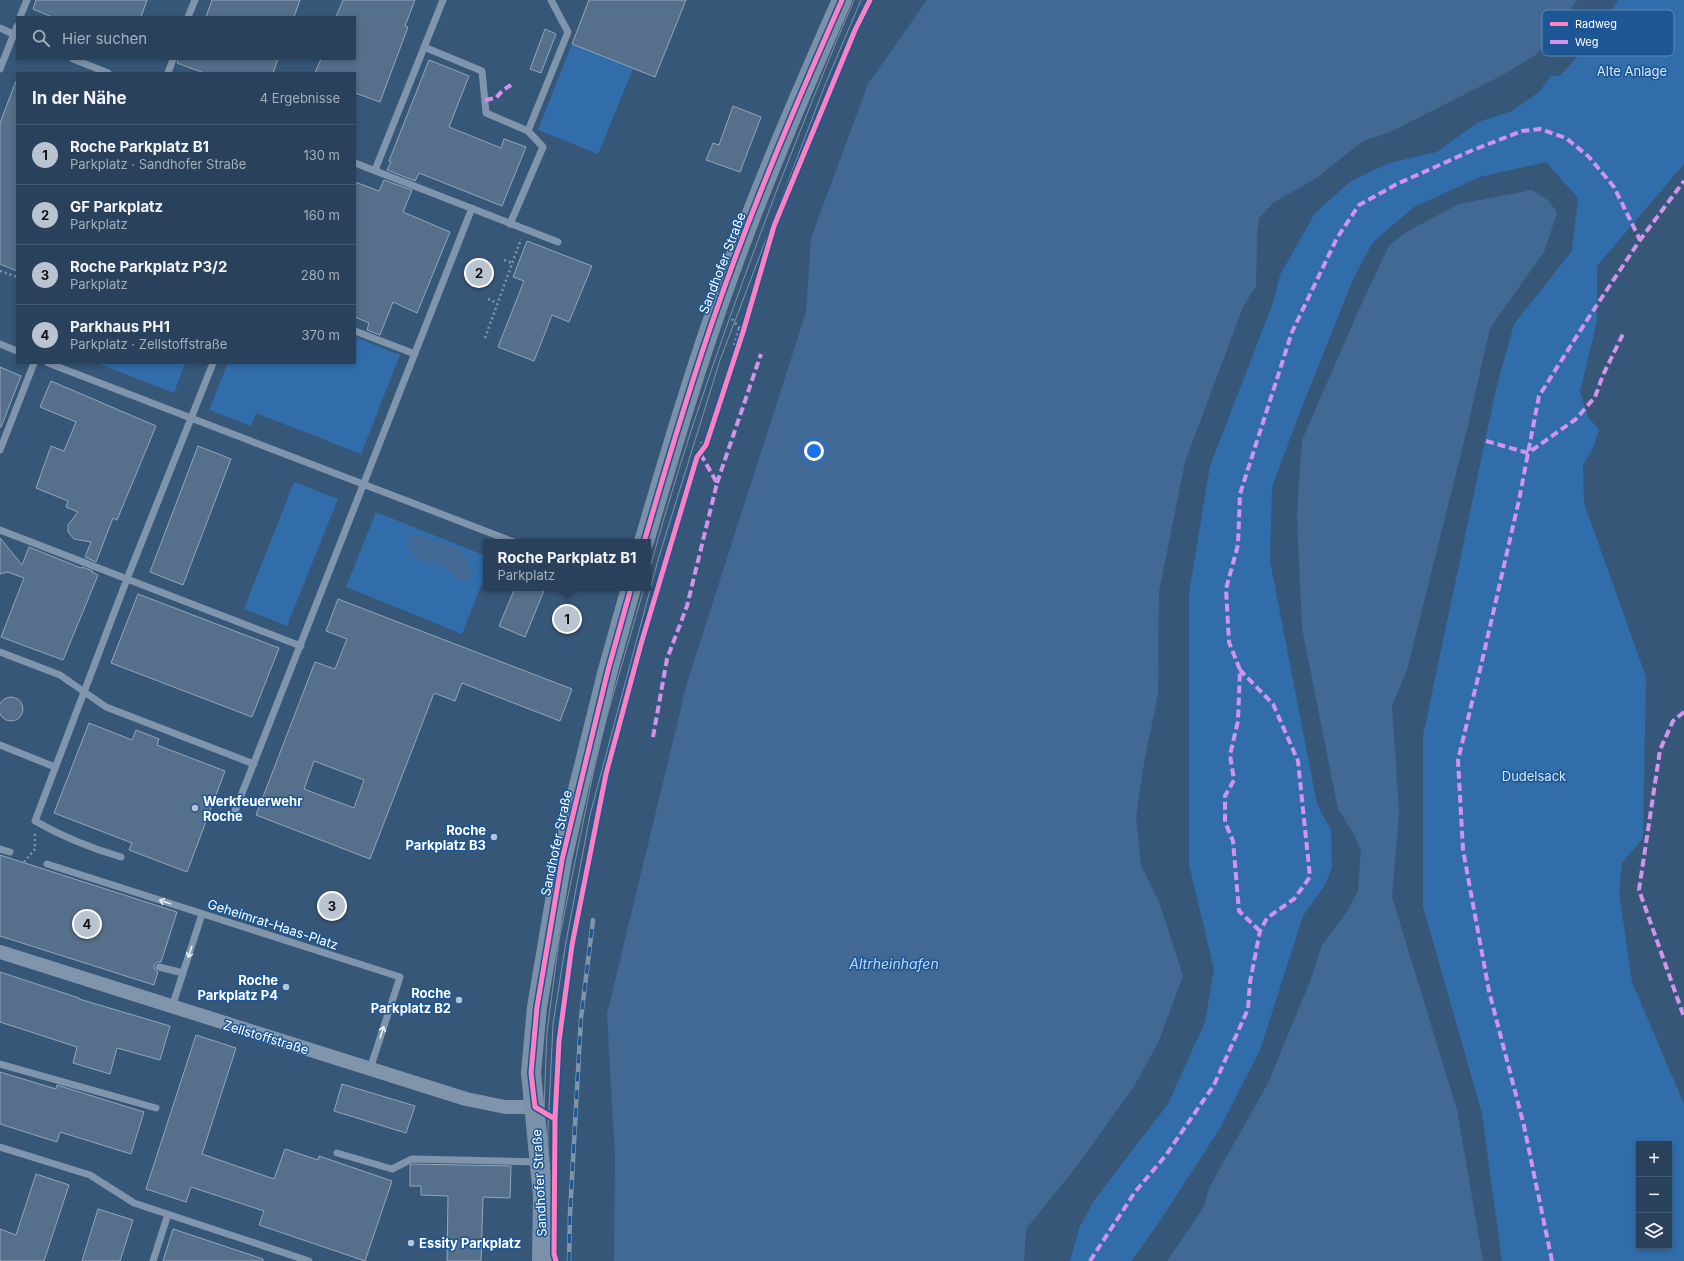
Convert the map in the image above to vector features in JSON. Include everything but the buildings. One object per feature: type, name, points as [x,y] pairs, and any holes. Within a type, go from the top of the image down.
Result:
[{"type":"street","name":"Sandhofer Straße","points":[[645,539],[674,440],[714,317],[755,209],[810,72],[842,0]]},
{"type":"street","name":"Sandhofer Straße","points":[[542,1261],[543,1196],[531,1073],[537,1007],[562,860],[608,670],[630,591]]},
{"type":"street","name":"Zellstoffstraße","points":[[0,952],[466,1099],[505,1107],[535,1107]]},
{"type":"lane","points":[[20,16],[27,0]]},
{"type":"lane","points":[[188,16],[195,0]]},
{"type":"lane","points":[[375,170],[443,0]]},
{"type":"lane","points":[[528,131],[568,32],[551,0]]},
{"type":"lane","points":[[0,28],[15,35],[0,69]]},
{"type":"lane","points":[[424,47],[482,71],[486,114],[528,131],[543,147],[510,224]]},
{"type":"lane","points":[[76,60],[106,72]]},
{"type":"lane","points":[[168,72],[173,60]]},
{"type":"lane","points":[[356,163],[558,242]]},
{"type":"lane","points":[[235,811],[472,208]]},
{"type":"lane","points":[[356,331],[415,354]]},
{"type":"lane","points":[[0,344],[16,351]]},
{"type":"lane","points":[[0,450],[34,364]]},
{"type":"lane","points":[[51,364],[506,539]]},
{"type":"lane","points":[[121,857],[89,848],[56,833],[35,821],[127,579],[213,364]]},
{"type":"lane","points":[[0,530],[301,646]]},
{"type":"lane","points":[[0,652],[60,675],[106,707],[254,764]]},
{"type":"lane","points":[[0,745],[56,767]]},
{"type":"lane","points":[[0,849],[10,852]]},
{"type":"lane","name":"Geheimrat-Haas-Platz","points":[[47,864],[400,977],[370,1069]]},
{"type":"lane","points":[[172,1007],[202,914]]},
{"type":"lane","points":[[159,967],[183,973]]},
{"type":"lane","points":[[0,1064],[156,1108]]},
{"type":"lane","points":[[0,1147],[90,1175],[134,1203],[309,1261]]},
{"type":"lane","points":[[337,1153],[392,1169],[412,1159],[540,1162]]},
{"type":"lane","points":[[153,1261],[168,1214]]},
{"type":"path","points":[[485,338],[525,229]]},
{"type":"path","points":[[504,260],[512,264]]},
{"type":"path","points":[[0,271],[16,277]]},
{"type":"path","points":[[488,299],[498,303]]},
{"type":"path","points":[[736,346],[746,325]]},
{"type":"path","points":[[736,346],[739,328]]},
{"type":"path","points":[[698,455],[708,437]]},
{"type":"path","points":[[698,455],[701,442]]},
{"type":"path","points":[[24,862],[35,849],[35,821]]},
{"type":"green space","points":[[1618,0],[1684,0],[1684,164],[1597,266],[1597,321],[1580,392],[1588,417],[1599,430],[1593,448],[1583,465],[1584,503],[1646,677],[1643,838],[1622,863],[1619,892],[1632,982],[1684,1104],[1684,1261],[1502,1261],[1482,1114],[1423,906],[1423,736],[1496,389],[1514,324],[1572,251],[1578,198],[1546,162],[1480,177],[1414,207],[1373,242],[1353,279],[1272,487],[1270,561],[1317,804],[1331,830],[1332,867],[1325,885],[1303,916],[1260,1050],[1220,1128],[1158,1224],[1131,1261],[1070,1261],[1080,1226],[1095,1199],[1168,1104],[1205,1022],[1214,969],[1189,865],[1189,593],[1210,466],[1273,303],[1280,275],[1315,213],[1351,181],[1389,163],[1437,152],[1478,122],[1512,111],[1539,92],[1551,76],[1560,76],[1578,56],[1674,56],[1674,10],[1611,10]]},
{"type":"green space","points":[[572,44],[633,69],[598,154],[538,130]]},
{"type":"green space","points":[[356,337],[400,355],[361,454],[256,413],[251,426],[209,410],[228,364],[356,364]]},
{"type":"green space","points":[[100,364],[185,364],[174,393]]},
{"type":"green space","points":[[294,482],[338,499],[287,626],[244,609]]},
{"type":"green space","points":[[376,512],[483,555],[483,581],[462,634],[346,587]]},
{"type":"water","name":"Altrheinhafen","points":[[927,0],[1577,0],[1570,10],[1542,10],[1542,47],[1537,54],[1501,76],[1390,132],[1363,141],[1315,179],[1273,203],[1259,218],[1256,286],[1243,307],[1185,462],[1159,592],[1158,694],[1144,763],[1136,817],[1141,865],[1159,902],[1183,976],[1158,1043],[1133,1088],[1077,1166],[1026,1229],[1024,1261],[614,1261],[615,1157],[607,1014],[687,683],[806,312],[811,238],[868,84]]},
{"type":"water","points":[[1532,190],[1549,201],[1557,213],[1544,252],[1490,328],[1467,429],[1407,670],[1392,706],[1399,813],[1392,897],[1457,1110],[1483,1261],[1167,1261],[1204,1207],[1209,1188],[1268,1083],[1311,979],[1322,945],[1346,913],[1358,891],[1361,849],[1338,809],[1302,628],[1297,514],[1302,440],[1365,296],[1389,246],[1406,232],[1459,204]]},
{"type":"water","points":[[413,533],[461,550],[474,575],[462,583],[439,563],[423,561],[416,557],[406,544]]},
{"type":"tram line","points":[[651,564],[694,421],[726,327],[778,187],[854,0]]},
{"type":"tram line","points":[[651,586],[720,360],[825,85],[861,0]]},
{"type":"tram line","points":[[538,1261],[547,1032],[559,940],[594,769],[607,716],[643,591]]},
{"type":"tram line","points":[[547,1261],[548,1128],[553,1024],[566,942],[590,815],[650,591]]},
{"type":"railway","points":[[569,1261],[570,1214],[581,1018],[593,920]]},
{"type":"marked path","points":[[485,100],[496,98],[503,90],[511,85]]},
{"type":"marked path","points":[[1260,931],[1239,911],[1233,841],[1225,822],[1225,796],[1234,780],[1230,755],[1238,721],[1240,670],[1229,642],[1226,589],[1238,545],[1240,494],[1292,332],[1337,238],[1359,205],[1397,184],[1473,150],[1522,131],[1540,129],[1566,138],[1589,157],[1614,187],[1640,240]]},
{"type":"marked path","points":[[1552,1261],[1524,1126],[1489,991],[1463,850],[1458,760],[1519,500],[1539,396],[1640,240],[1684,181]]},
{"type":"marked path","points":[[1486,441],[1528,453],[1576,419],[1595,397],[1603,375],[1623,334]]},
{"type":"marked path","points":[[717,483],[761,354]]},
{"type":"marked path","points":[[653,737],[667,659],[687,606],[717,483],[700,453]]},
{"type":"marked path","points":[[1090,1261],[1135,1192],[1166,1155],[1214,1085],[1248,1009],[1250,982],[1260,931],[1267,918],[1294,899],[1310,877],[1298,761],[1273,704],[1240,670]]},
{"type":"marked path","points":[[1684,712],[1673,721],[1660,750],[1639,890],[1684,1017]]},
{"type":"cycle path","points":[[645,539],[686,401],[728,277],[775,157],[842,0]]},
{"type":"cycle path","points":[[556,1261],[554,1254],[555,1119],[559,1041],[572,945],[606,774],[641,644],[697,457],[706,445],[743,332],[774,226],[855,30],[870,0]]},
{"type":"cycle path","points":[[555,1119],[535,1107],[531,1073],[537,1007],[562,860],[608,670],[630,591]]},
{"type":"place","name":"GF Parkplatz","points":[[479,273]]},
{"type":"place","name":"Roche Parkplatz B1","points":[[567,619]]},
{"type":"place","name":"Werkfeuerwehr Roche","points":[[195,808]]},
{"type":"place","name":"Roche Parkplatz B3","points":[[494,837]]},
{"type":"place","name":"Roche Parkplatz P3/2","points":[[332,906]]},
{"type":"place","name":"Parkhaus PH1","points":[[87,924]]},
{"type":"place","name":"Roche Parkplatz P4","points":[[286,987]]},
{"type":"place","name":"Roche Parkplatz B2","points":[[459,1000]]},
{"type":"place","name":"Essity Parkplatz","points":[[411,1243]]},
{"type":"park label","name":"Alte Anlage","points":[[1632,71]]},
{"type":"park label","name":"Dudelsack","points":[[1534,776]]}]
